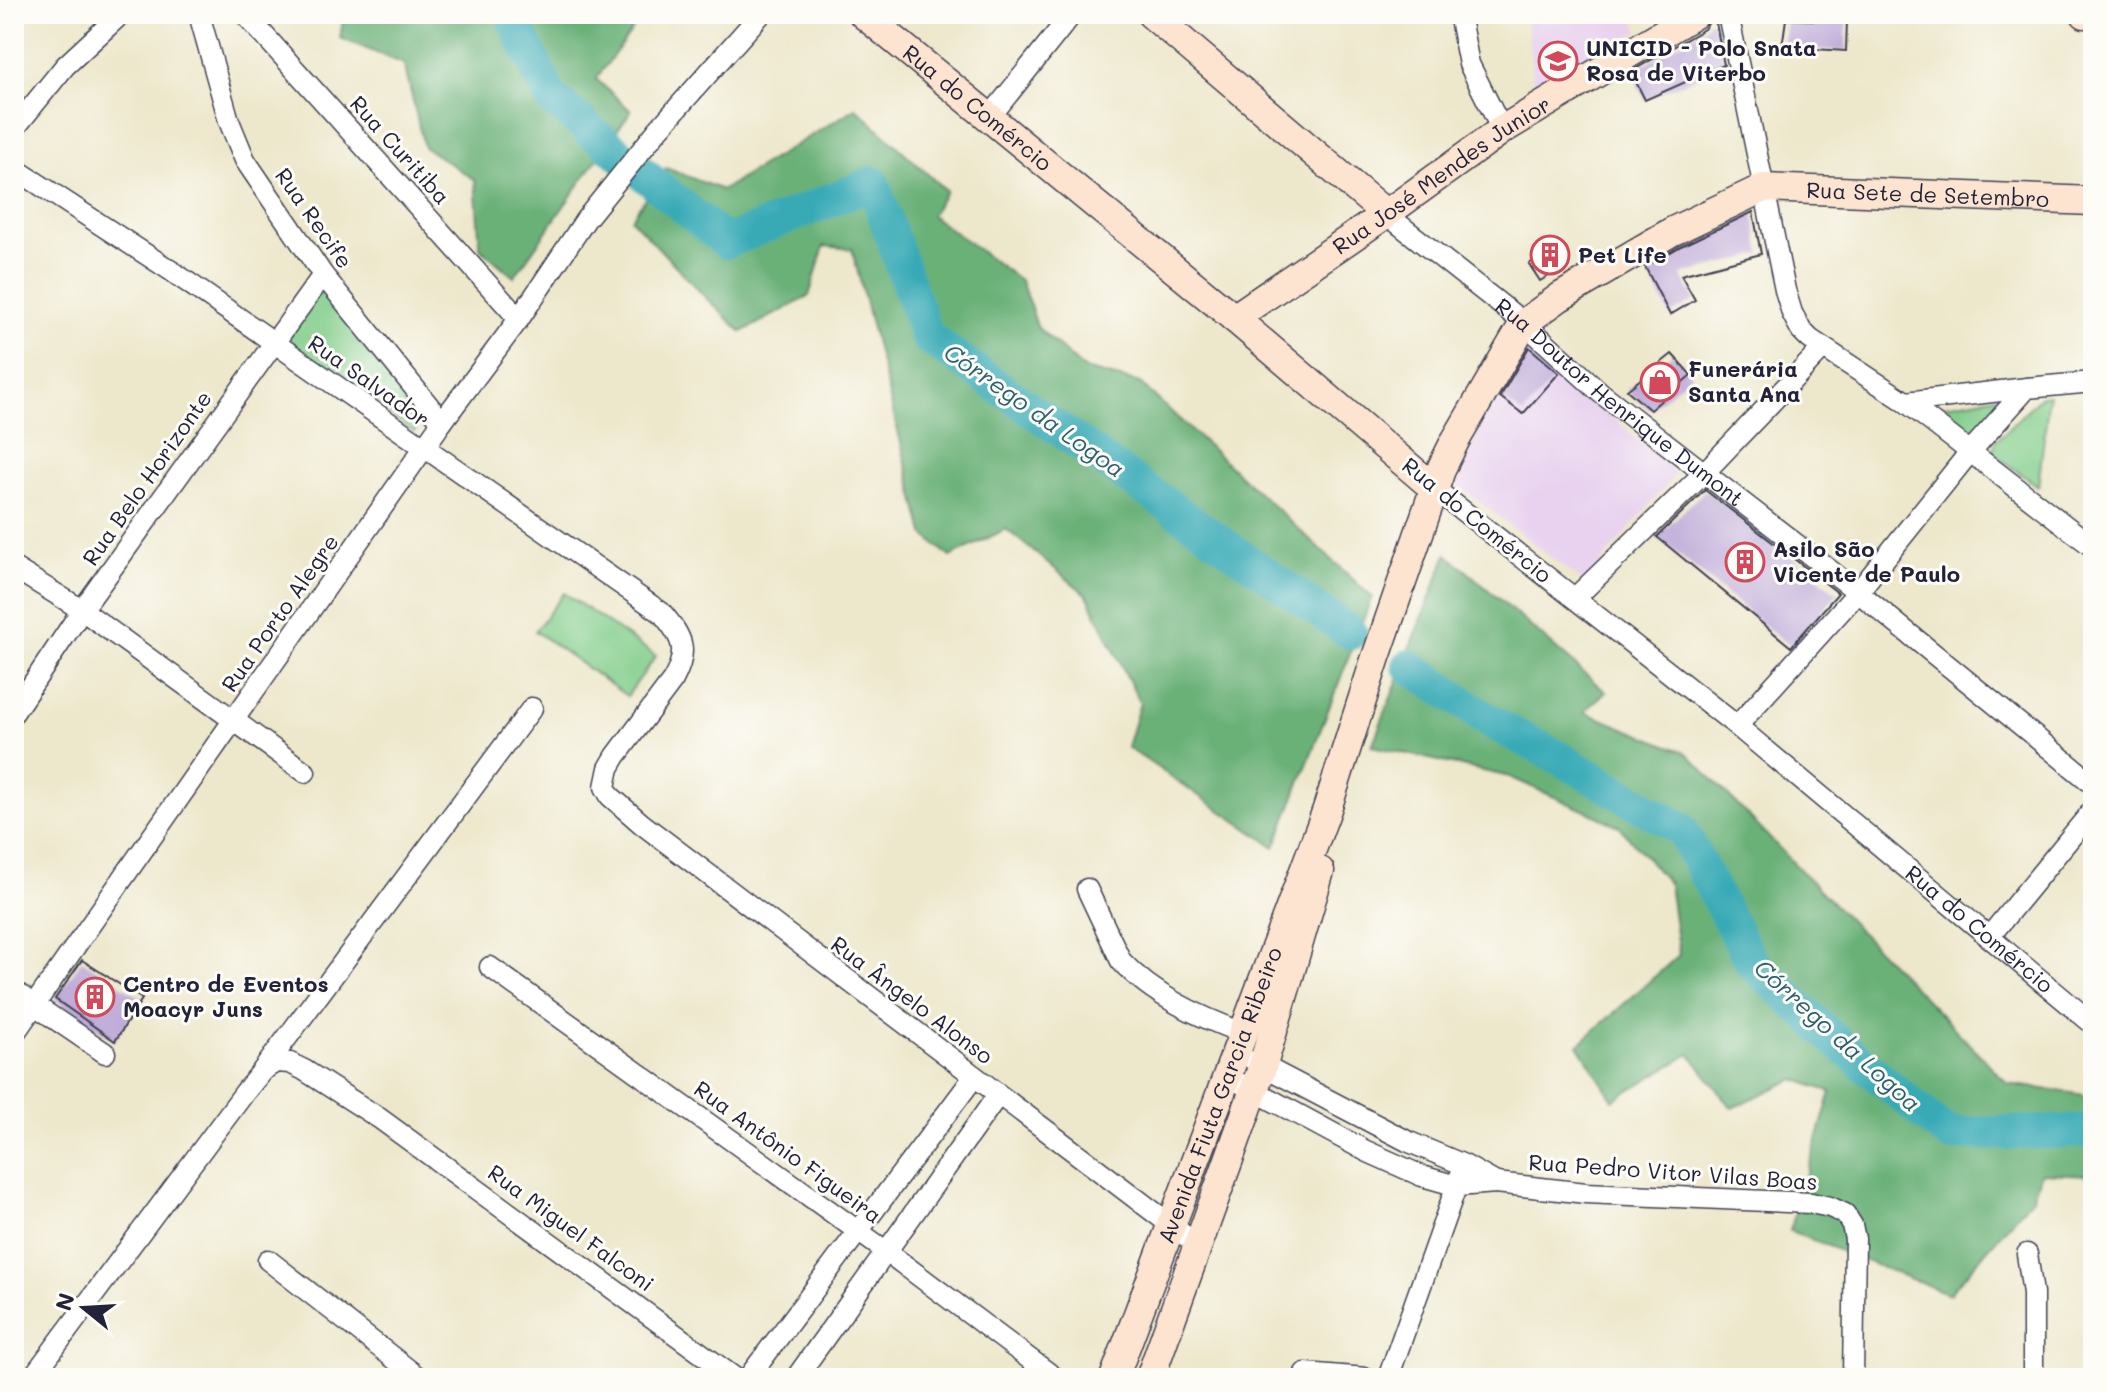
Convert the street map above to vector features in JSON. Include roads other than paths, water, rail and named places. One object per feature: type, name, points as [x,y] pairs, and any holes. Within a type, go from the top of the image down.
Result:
[{"type":"main road","name":"Rua do Comércio","points":[[863,14],[1234,318],[1435,489]]},
{"type":"main road","name":"Rua Doutor Henrique Dumont","points":[[1151,14],[1386,214]]},
{"type":"main road","name":"Rua José Mendes Junior","points":[[1234,318],[1502,130],[1695,14]]},
{"type":"main road","points":[[2085,14],[2093,14]]},
{"type":"main road","name":"Rua Sete de Setembro","points":[[1763,188],[2093,201]]},
{"type":"main road","points":[[1524,323],[1560,297],[1673,231],[1763,188]]},
{"type":"main road","name":"Avenida Fiuta Garcia Ribeiro","points":[[1114,1378],[1235,1054],[1270,999],[1322,867],[1326,812],[1435,489],[1455,441],[1524,323]]},
{"type":"main road","name":"Avenida Fiuta Garcia Ribeiro","points":[[1150,1378],[1258,1078],[1270,999]]},
{"type":"street","points":[[14,129],[65,66],[121,14]]},
{"type":"street","name":"Rua Recife","points":[[199,14],[229,121],[245,160],[323,275],[442,422]]},
{"type":"street","name":"Rua Curitiba","points":[[245,14],[519,319]]},
{"type":"street","name":"Rua Porto Alegre","points":[[14,1034],[442,422],[519,319],[586,219],[657,131],[761,14]]},
{"type":"street","points":[[989,118],[1072,14]]},
{"type":"street","points":[[1459,14],[1469,64],[1502,130]]},
{"type":"street","points":[[1728,14],[1785,290],[1801,330],[1823,348],[1906,402],[2093,547]]},
{"type":"street","name":"Rua Salvador","points":[[14,168],[173,272],[662,613],[683,646],[681,665],[616,756],[605,779],[605,787]]},
{"type":"street","name":"Rua Doutor Henrique Dumont","points":[[1386,214],[1524,323],[1601,393],[1858,592],[2093,784]]},
{"type":"street","name":"Rua Belo Horizonte","points":[[14,712],[82,610],[323,275]]},
{"type":"street","points":[[1575,598],[1703,474],[1823,348]]},
{"type":"street","points":[[1906,402],[2093,382]]},
{"type":"street","points":[[1737,726],[1858,592],[1969,453],[2027,388]]},
{"type":"street","name":"Rua do Comércio","points":[[1435,489],[1737,726],[2093,1024]]},
{"type":"street","points":[[14,568],[82,610],[305,772]]},
{"type":"street","points":[[32,1378],[532,708]]},
{"type":"street","name":"Rua Ângelo Alonso","points":[[605,787],[610,796],[642,824],[1196,1244]]},
{"type":"street","points":[[1989,937],[2093,810]]},
{"type":"street","points":[[1087,889],[1121,961],[1130,971],[1185,1008],[1258,1078]]},
{"type":"street","name":"Rua Antônio Figueira","points":[[490,967],[887,1252],[1055,1378]]},
{"type":"street","points":[[14,991],[105,1053]]},
{"type":"street","name":"Rua Miguel Falconi","points":[[263,1070],[276,1062],[290,1063],[379,1118],[735,1378]]},
{"type":"street","points":[[748,1378],[974,1077]]},
{"type":"street","name":"Rua Pedro Vitor Vilas Boas","points":[[1258,1078],[1464,1165],[1496,1183]]},
{"type":"street","name":"Rua Pedro Vitor Vilas Boas","points":[[1258,1078],[1366,1151],[1422,1176],[1457,1186],[1496,1183],[1586,1193],[1811,1203],[1845,1214],[1852,1225],[1855,1239],[1853,1378]]},
{"type":"street","points":[[796,1378],[998,1095]]},
{"type":"street","points":[[1388,1378],[1464,1165]]},
{"type":"street","points":[[2027,1254],[2033,1293],[2033,1378]]},
{"type":"street","points":[[268,1260],[419,1378]]},
{"type":"street","points":[[1305,1373],[1366,1378]]},
{"type":"waterway","name":"Córrego da Logoa","points":[[511,14],[551,98],[726,242],[873,183],[927,337],[1351,633]]},
{"type":"waterway","name":"Córrego da Logoa","points":[[1409,666],[1496,725],[1681,829],[1752,963],[1838,1043],[1948,1134],[2093,1131]]},
{"type":"place","name":"UNICID - Polo Snata Rosa de Viterbo","points":[[1558,61]]},
{"type":"place","name":"Pet Life","points":[[1550,255]]},
{"type":"place","name":"Funerária Santa Ana","points":[[1660,382]]},
{"type":"place","name":"Asilo São Vicente de Paulo","points":[[1745,562]]},
{"type":"place","name":"Centro de Eventos Moacyr Juns","points":[[95,997]]}]
